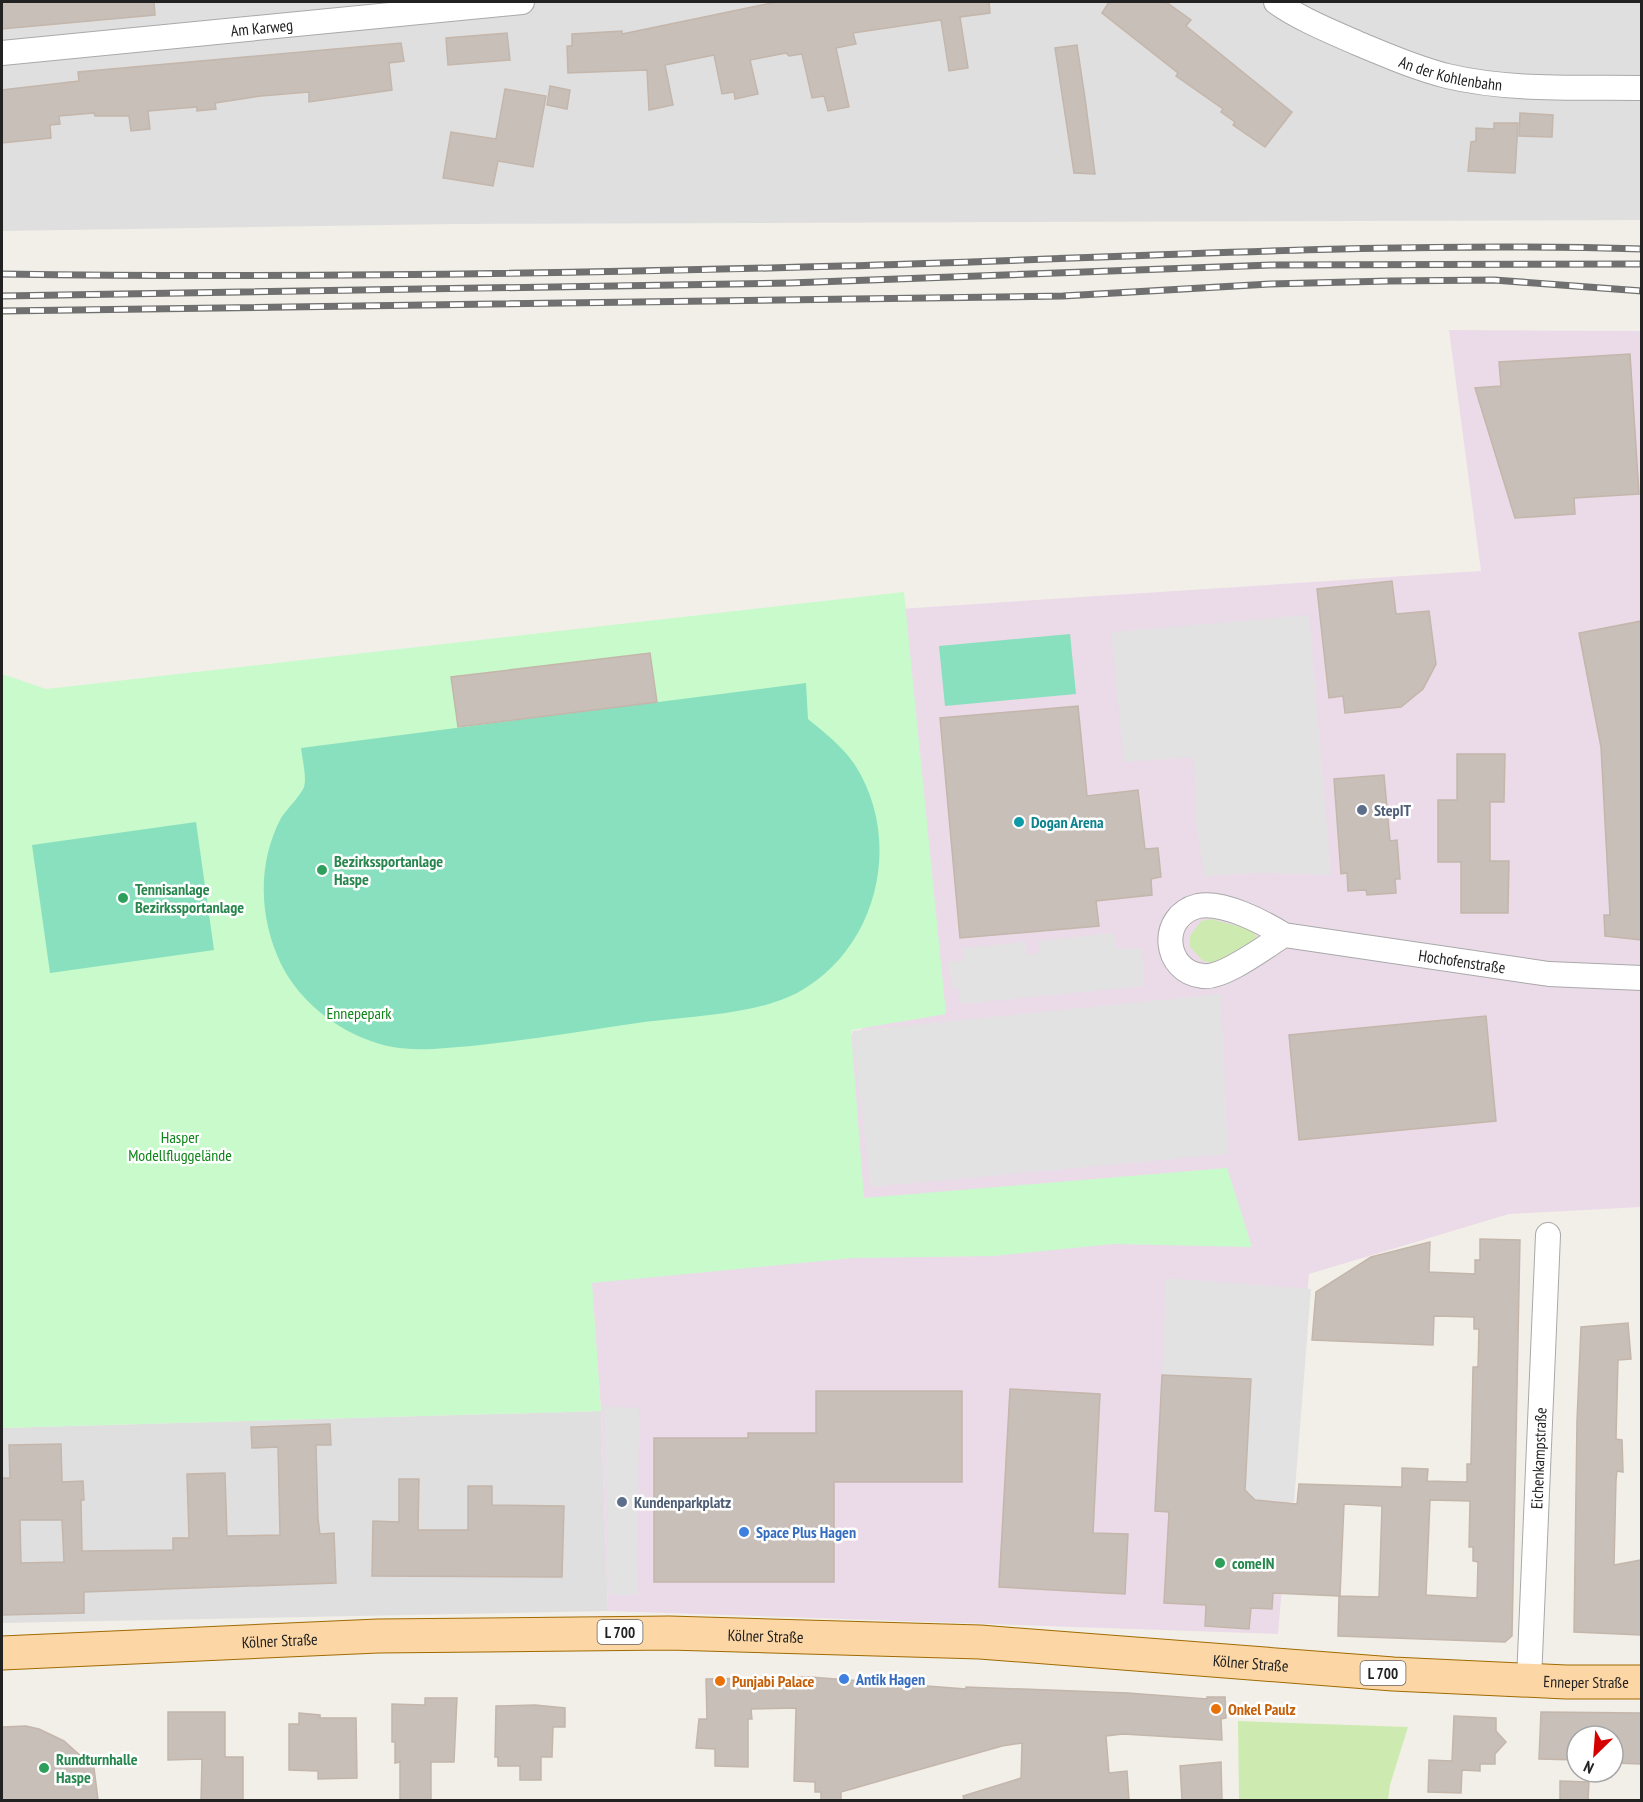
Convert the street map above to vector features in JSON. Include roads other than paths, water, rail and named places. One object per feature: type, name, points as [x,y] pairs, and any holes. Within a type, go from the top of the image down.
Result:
[{"type":"main road","name":"Kölner Straße","points":[[2,1653],[367,1636],[680,1633],[980,1642],[1384,1673],[1529,1680]]},
{"type":"main road","name":"Enneper Straße","points":[[1529,1680],[1641,1682]]},
{"type":"street","name":"Am Karweg","points":[[2,53],[302,12],[522,2]]},
{"type":"street","name":"An der Kohlenbahn","points":[[1276,2],[1345,38],[1408,64],[1447,76],[1492,84],[1535,87],[1641,88]]},
{"type":"street","name":"Hochofenstraße","points":[[1284,935],[1549,974],[1641,978]]},
{"type":"street","name":"Eichenkampstraße","points":[[1529,1680],[1548,1235]]},
{"type":"railway","points":[[2,274],[212,276],[527,273],[842,266],[1342,249],[1442,247],[1642,249]]},
{"type":"railway","points":[[2,296],[790,283],[1271,265],[1642,264]]},
{"type":"railway","points":[[2,311],[1063,296],[1270,284],[1389,281],[1494,280],[1642,291]]},
{"type":"place","name":"StepIT","points":[[1362,810]]},
{"type":"place","name":"Dogan Arena","points":[[1019,822]]},
{"type":"place","name":"Bezirkssportanlage Haspe","points":[[322,870]]},
{"type":"place","name":"Tennisanlage Bezirkssportanlage","points":[[123,898]]},
{"type":"place","name":"Kundenparkplatz","points":[[622,1502]]},
{"type":"place","name":"Space Plus Hagen","points":[[744,1532]]},
{"type":"place","name":"comeIN","points":[[1220,1563]]},
{"type":"place","name":"Antik Hagen","points":[[844,1679]]},
{"type":"place","name":"Punjabi Palace","points":[[720,1681]]},
{"type":"place","name":"Onkel Paulz","points":[[1216,1709]]},
{"type":"place","name":"Rundturnhalle Haspe","points":[[44,1768]]},
{"type":"park label","name":"Ennepepark","points":[[359,1013]]},
{"type":"park label","name":"Hasper Modellfluggelände","points":[[180,1146]]}]
